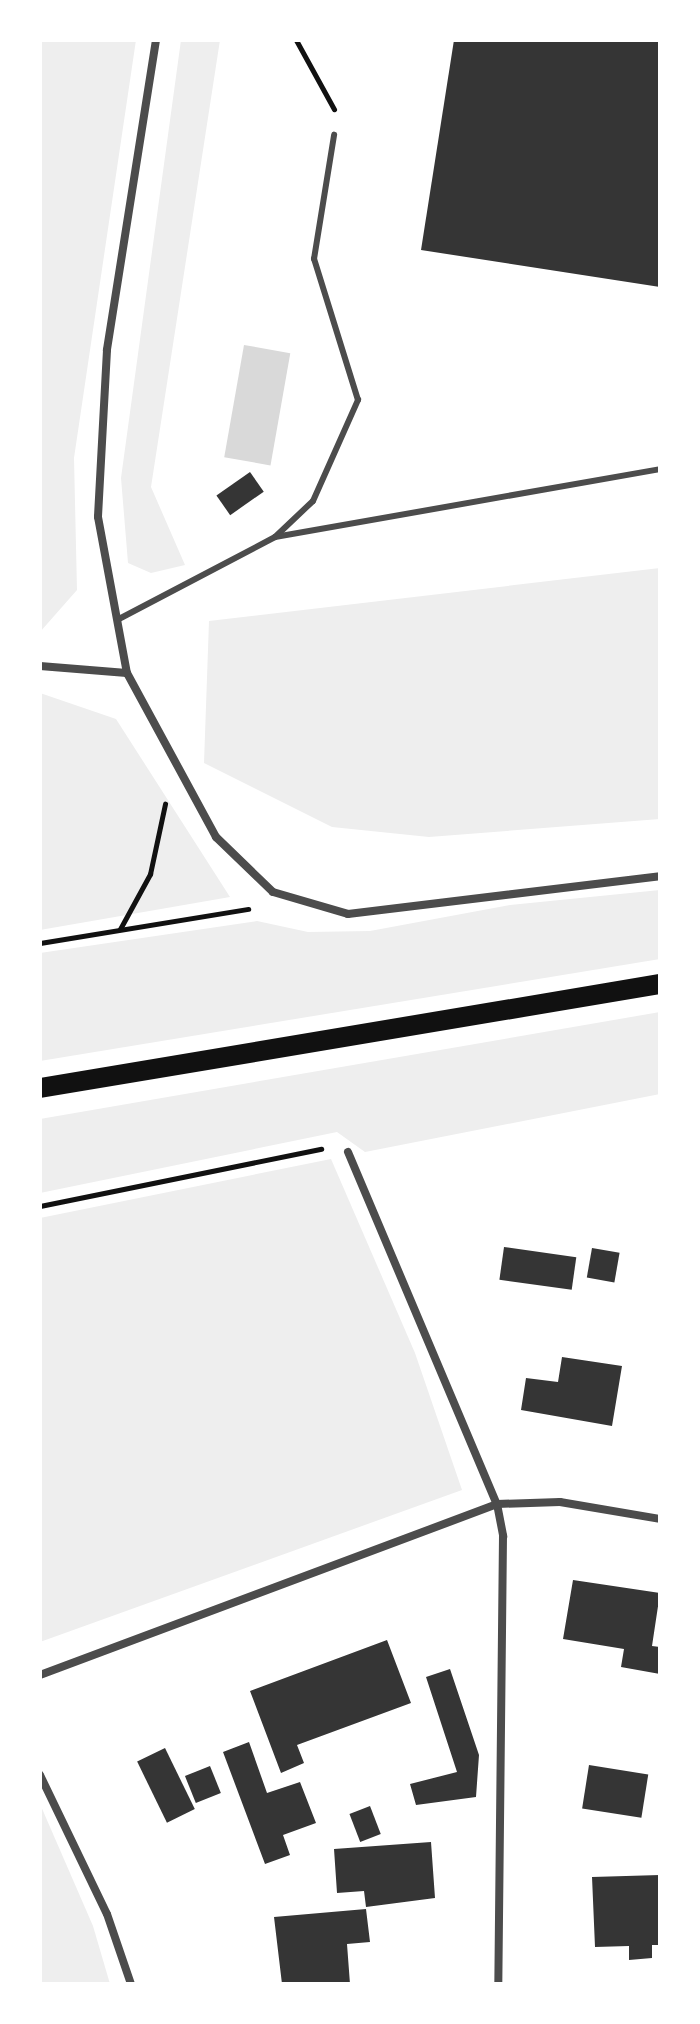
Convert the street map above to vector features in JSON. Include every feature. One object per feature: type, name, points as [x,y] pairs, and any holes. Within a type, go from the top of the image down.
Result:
[{"type":"main road","points":[[40,1088],[660,984]]},
{"type":"street","points":[[156,40],[107,350],[98,517],[127,673],[230,857],[297,904],[348,914],[660,876]]},
{"type":"street","points":[[40,666],[127,673]]},
{"type":"street","points":[[348,1152],[497,1504],[503,1536],[498,1984]]},
{"type":"street","points":[[40,1675],[497,1504],[560,1502],[660,1519]]},
{"type":"street","points":[[40,1775],[107,1914],[131,1984]]},
{"type":"lane","points":[[117,620],[275,537],[313,501],[358,400],[314,259],[334,135]]},
{"type":"lane","points":[[275,537],[660,469]]},
{"type":"path","points":[[296,40],[333,105],[334,135]]},
{"type":"path","points":[[119,930],[150,874],[176,759]]},
{"type":"path","points":[[40,943],[297,904]]},
{"type":"path","points":[[40,1206],[339,1145],[348,1152]]},
{"type":"shaded area","points":[[40,40],[136,40],[74,458],[77,590],[40,632]]},
{"type":"shaded area","points":[[181,40],[220,40],[151,487],[185,565],[151,573],[128,563],[121,478]]},
{"type":"shaded area","points":[[244,345],[290,353],[270,465],[224,457]]},
{"type":"shaded area","points":[[660,568],[660,819],[429,837],[332,827],[204,763],[209,621]]},
{"type":"shaded area","points":[[40,693],[116,719],[230,897],[40,930]]},
{"type":"shaded area","points":[[660,890],[660,959],[40,1061],[40,953],[257,921],[308,932],[370,931],[510,905]]},
{"type":"shaded area","points":[[660,1012],[660,1094],[365,1152],[337,1132],[40,1193],[40,1119]]},
{"type":"shaded area","points":[[331,1159],[415,1353],[462,1490],[40,1642],[40,1218]]},
{"type":"shaded area","points":[[40,1804],[93,1926],[110,1984],[40,1984]]},
{"type":"building","points":[[454,40],[660,40],[660,287],[421,250]]},
{"type":"building","points":[[250,472],[264,492],[230,515],[216,496]]},
{"type":"building","points":[[504,1247],[576,1257],[572,1290],[499,1280]]},
{"type":"building","points":[[592,1248],[620,1253],[614,1282],[587,1278]]},
{"type":"building","points":[[562,1357],[622,1366],[612,1426],[521,1410],[526,1378],[558,1382]]},
{"type":"building","points":[[573,1580],[660,1593],[652,1646],[660,1647],[660,1674],[621,1667],[624,1649],[563,1639]]},
{"type":"building","points":[[387,1640],[411,1703],[297,1745],[304,1763],[281,1773],[250,1691]]},
{"type":"building","points":[[450,1669],[479,1755],[476,1797],[416,1805],[410,1784],[457,1772],[426,1677]]},
{"type":"building","points":[[249,1742],[267,1793],[300,1782],[316,1823],[283,1835],[290,1855],[265,1864],[223,1752]]},
{"type":"building","points":[[165,1748],[195,1809],[167,1823],[137,1762]]},
{"type":"building","points":[[589,1765],[648,1774],[641,1818],[582,1808]]},
{"type":"building","points":[[210,1766],[221,1793],[196,1803],[185,1776]]},
{"type":"building","points":[[370,1806],[381,1834],[360,1842],[349,1814]]},
{"type":"building","points":[[431,1842],[435,1898],[366,1907],[364,1891],[337,1893],[334,1849]]},
{"type":"building","points":[[660,1875],[660,1945],[652,1945],[652,1958],[629,1960],[629,1946],[595,1947],[592,1877]]},
{"type":"building","points":[[366,1909],[370,1942],[347,1944],[350,1984],[282,1984],[274,1917]]}]
